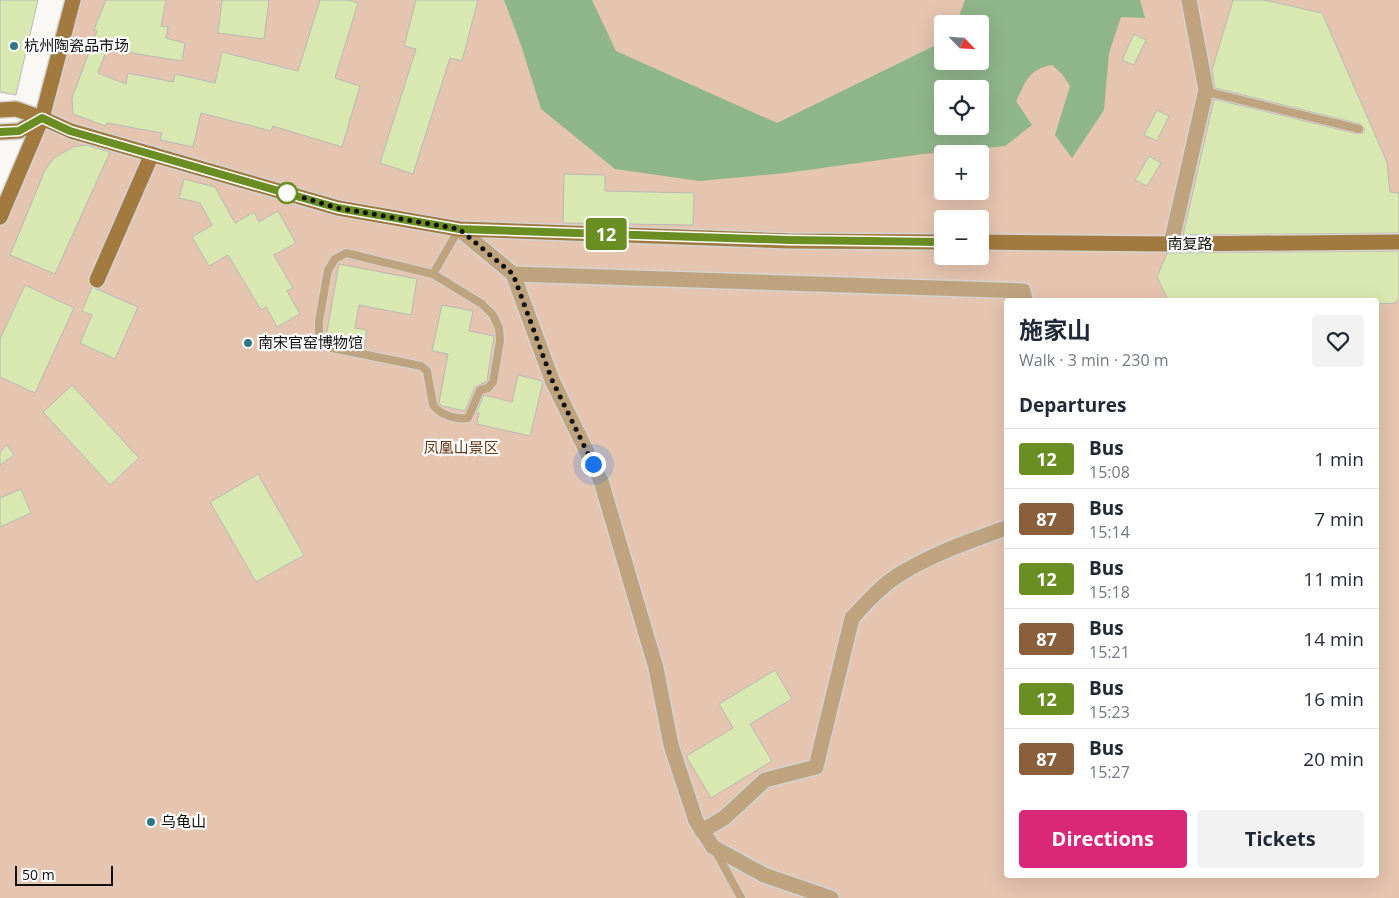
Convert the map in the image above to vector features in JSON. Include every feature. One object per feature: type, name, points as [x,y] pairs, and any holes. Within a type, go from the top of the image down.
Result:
[{"type":"street","points":[[0,215],[42,118],[73,0]]},
{"type":"street","points":[[1171,244],[1206,90],[1189,0]]},
{"type":"street","points":[[0,110],[16,108],[70,131],[338,208],[459,229],[789,240],[934,242]]},
{"type":"street","points":[[0,132],[19,131],[42,118]]},
{"type":"street","points":[[97,280],[152,154]]},
{"type":"street","points":[[459,229],[513,274],[552,380],[601,481],[656,668],[671,745],[696,821],[713,846],[764,875],[831,898]]},
{"type":"street","name":"南复路","points":[[989,242],[1171,244],[1399,242]]},
{"type":"street","points":[[513,274],[1023,291],[1025,298]]},
{"type":"street","points":[[702,831],[724,818],[765,780],[816,767],[852,618],[869,599],[899,574],[933,556],[1004,529]]},
{"type":"lane","points":[[1206,90],[1359,129]]},
{"type":"lane","points":[[433,274],[459,229]]},
{"type":"lane","points":[[346,253],[433,274],[482,304],[493,315],[499,328],[500,341],[493,382],[488,388],[480,390],[470,415],[465,419],[442,414],[436,410],[433,405],[427,371],[421,366],[332,348],[324,344],[319,334],[319,321],[328,270],[336,259],[346,253]]},
{"type":"lane","points":[[713,846],[741,898]]},
{"type":"green space","name":"凤凰山景区","points":[[66,0],[1399,0],[1399,898],[0,898],[0,209],[25,150],[54,61]]},
{"type":"shaded area","points":[[504,0],[592,0],[616,51],[777,123],[934,46],[934,70],[989,70],[989,15],[959,15],[965,0],[1140,0],[1145,18],[1121,17],[1109,53],[1104,110],[1072,158],[1055,135],[1070,86],[1062,74],[1052,65],[1033,73],[1025,82],[1016,101],[1032,125],[1005,146],[989,148],[989,145],[934,145],[934,153],[786,173],[699,181],[615,169],[541,109],[521,45]]},
{"type":"building","name":"杭州陶瓷品市场","points":[[0,0],[38,0],[16,95],[0,92]]},
{"type":"building","points":[[106,0],[166,0],[161,26],[168,27],[166,38],[185,43],[182,61],[107,49],[98,73],[126,84],[128,73],[173,82],[175,74],[215,83],[222,52],[298,71],[320,0],[348,0],[358,3],[335,78],[360,86],[342,147],[273,126],[271,131],[201,113],[193,147],[160,140],[162,133],[107,123],[105,126],[73,114],[72,98],[97,31],[94,30]]},
{"type":"building","points":[[222,0],[269,0],[264,39],[218,33]]},
{"type":"building","points":[[416,0],[478,0],[462,61],[450,58],[413,174],[380,163],[416,49],[404,46]]},
{"type":"building","points":[[1233,0],[1264,0],[1322,13],[1387,162],[1390,192],[1399,193],[1399,233],[1183,235],[1214,99],[1358,134],[1363,133],[1365,130],[1360,124],[1215,88],[1212,70]]},
{"type":"building","points":[[1134,34],[1146,40],[1134,65],[1122,60]]},
{"type":"building","points":[[1157,110],[1169,116],[1157,141],[1144,135]]},
{"type":"building","points":[[86,145],[110,152],[55,274],[10,255],[45,170],[54,158],[73,147]]},
{"type":"building","points":[[1149,156],[1161,163],[1147,186],[1135,180]]},
{"type":"building","points":[[564,174],[605,175],[605,191],[694,193],[693,225],[563,223]]},
{"type":"building","points":[[184,179],[215,187],[235,223],[254,212],[259,222],[278,211],[296,243],[274,255],[293,288],[287,291],[300,314],[277,327],[266,307],[261,310],[228,255],[209,266],[192,237],[212,225],[200,203],[179,198]]},
{"type":"building","points":[[1399,251],[1399,298],[1395,303],[1379,304],[1379,298],[1167,298],[1157,277],[1167,253]]},
{"type":"building","points":[[339,264],[417,279],[411,315],[359,305],[355,328],[367,330],[364,349],[334,343],[327,340],[326,337]]},
{"type":"building","points":[[25,285],[74,308],[35,393],[0,377],[0,339]]},
{"type":"building","points":[[92,287],[138,307],[115,359],[80,343],[92,315],[82,311]]},
{"type":"building","points":[[442,305],[473,311],[469,331],[494,336],[487,381],[475,387],[465,411],[442,406],[439,403],[448,354],[432,351]]},
{"type":"building","points":[[518,375],[543,382],[530,436],[477,424],[479,413],[476,413],[484,395],[512,402]]},
{"type":"building","points":[[72,385],[139,458],[110,485],[43,412]]},
{"type":"building","points":[[7,445],[14,455],[0,465],[0,452]]},
{"type":"building","points":[[258,474],[304,555],[256,582],[210,502]]},
{"type":"building","points":[[21,489],[31,513],[0,527],[0,498]]},
{"type":"building","points":[[775,670],[792,699],[750,724],[772,761],[711,798],[686,756],[733,728],[719,704]]},
{"type":"bus line","name":"12","points":[[0,132],[19,131],[42,118],[70,131],[338,208],[459,229],[789,240],[934,242]]},
{"type":"place","name":"杭州陶瓷品市场","points":[[14,46]]},
{"type":"place","name":"南宋官窑博物馆","points":[[248,343]]},
{"type":"place","name":"乌龟山","points":[[151,822]]},
{"type":"route","points":[[287,193],[338,208],[459,229],[513,274],[552,380],[593,464]]}]
